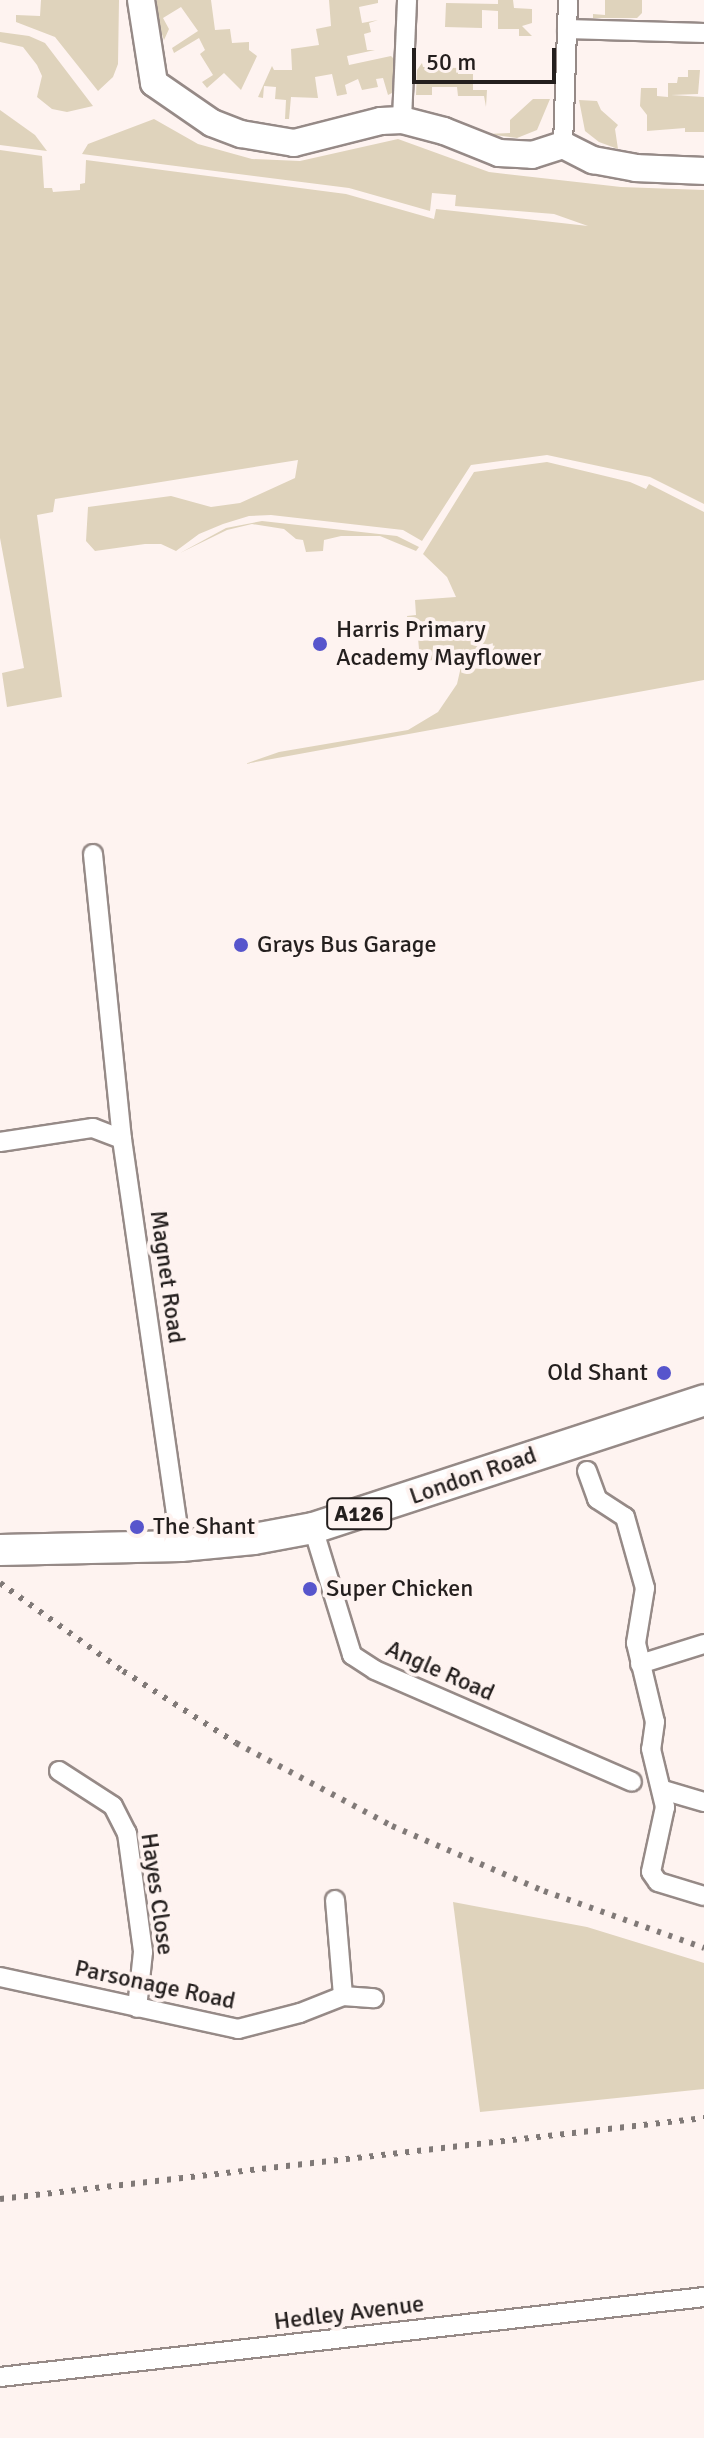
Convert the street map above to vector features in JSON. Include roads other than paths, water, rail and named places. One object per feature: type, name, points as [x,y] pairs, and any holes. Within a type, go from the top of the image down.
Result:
[{"type":"main road","name":"London Road","points":[[0,1550],[181,1546],[254,1539],[313,1528],[704,1400]]},
{"type":"street","points":[[141,0],[154,83],[212,123],[263,140],[294,143],[381,121],[402,120],[444,131],[499,153],[532,155],[563,145],[593,160],[636,168],[704,171]]},
{"type":"street","points":[[402,120],[407,0]]},
{"type":"street","points":[[563,145],[568,0]]},
{"type":"street","points":[[567,29],[704,33]]},
{"type":"street","name":"Magnet Road","points":[[93,854],[122,1139],[181,1546]]},
{"type":"street","points":[[0,1142],[93,1128],[122,1139]]},
{"type":"street","points":[[587,1471],[597,1499],[625,1517],[645,1588],[636,1643],[655,1722],[651,1749],[665,1807],[651,1872],[658,1882],[704,1896]]},
{"type":"street","name":"Angle Road","points":[[313,1528],[352,1655],[375,1670],[632,1782]]},
{"type":"street","points":[[640,1664],[704,1644]]},
{"type":"street","name":"Hayes Close","points":[[59,1771],[113,1806],[127,1833],[143,1952],[137,2008]]},
{"type":"street","points":[[663,1790],[704,1802]]},
{"type":"street","points":[[335,1900],[343,1996]]},
{"type":"street","name":"Parsonage Road","points":[[0,1977],[238,2029],[300,2013],[343,1996],[374,1998]]},
{"type":"street","name":"Hedley Avenue","points":[[0,2377],[704,2297]]},
{"type":"railway","points":[[0,1583],[123,1671],[236,1743],[392,1826],[544,1891],[704,1948]]},
{"type":"railway","points":[[0,2199],[704,2118]]},
{"type":"place","name":"Harris Primary Academy Mayflower","points":[[320,644]]},
{"type":"place","name":"Grays Bus Garage","points":[[241,945]]},
{"type":"place","name":"Old Shant","points":[[664,1373]]},
{"type":"place","name":"The Shant","points":[[137,1527]]},
{"type":"place","name":"Super Chicken","points":[[310,1589]]}]
